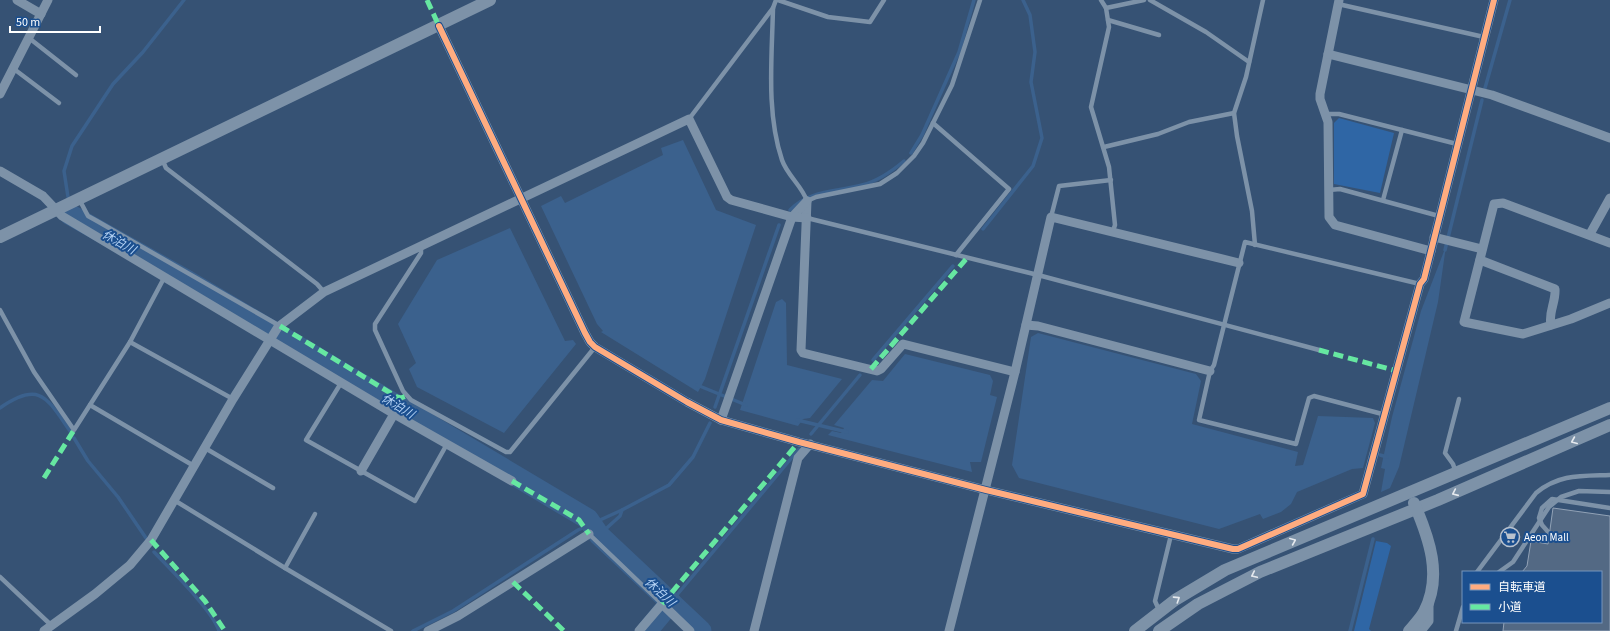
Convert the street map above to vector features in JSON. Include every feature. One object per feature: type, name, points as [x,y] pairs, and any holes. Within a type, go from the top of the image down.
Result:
[{"type":"street","points":[[17,0],[41,14]]},
{"type":"street","points":[[0,94],[48,0]]},
{"type":"street","points":[[0,237],[490,0]]},
{"type":"street","points":[[439,26],[482,119],[523,199],[585,333],[595,347],[687,402],[721,420],[986,490],[1171,535],[1238,549],[1363,494],[1386,415],[1420,284],[1424,279],[1431,251],[1437,238],[1439,216],[1494,0]]},
{"type":"street","points":[[1339,2],[1320,94],[1320,99],[1326,114],[1329,217],[1335,225],[1431,251]]},
{"type":"street","points":[[1328,54],[1492,95],[1610,138]]},
{"type":"street","points":[[48,628],[95,594],[130,565],[151,540],[233,400],[279,327],[324,292],[422,247],[689,119],[726,197],[731,200],[792,217],[807,218]]},
{"type":"street","points":[[0,171],[43,196],[62,216],[164,278],[271,339],[394,414],[512,481]]},
{"type":"street","points":[[1590,234],[1610,198]]},
{"type":"street","points":[[721,420],[792,217],[807,201]]},
{"type":"street","points":[[807,201],[803,353],[877,371],[881,369],[904,344],[1015,372]]},
{"type":"street","points":[[1610,243],[1590,234],[1503,203],[1494,204],[1464,322],[1523,334],[1551,325],[1610,302]]},
{"type":"street","points":[[950,631],[1015,372],[1051,217],[1239,263]]},
{"type":"street","points":[[1437,238],[1482,249]]},
{"type":"street","points":[[1480,260],[1556,289],[1556,298],[1550,319],[1551,325]]},
{"type":"street","points":[[1026,325],[1038,326],[1210,371]]},
{"type":"street","points":[[1135,631],[1159,611],[1225,570],[1610,408]]},
{"type":"street","points":[[361,471],[394,414]]},
{"type":"street","points":[[1159,631],[1198,604],[1238,582],[1417,509],[1610,426]]},
{"type":"street","points":[[754,631],[798,458],[810,444]]},
{"type":"street","points":[[1409,631],[1423,613],[1429,599],[1434,577],[1433,564],[1427,538],[1410,492]]},
{"type":"street","points":[[428,631],[464,612],[589,534]]},
{"type":"street","points":[[1238,549],[1244,563]]},
{"type":"street","points":[[1421,631],[1429,621],[1429,599]]},
{"type":"street","points":[[639,631],[662,604],[690,631]]},
{"type":"lane","points":[[689,119],[773,8],[777,0],[828,17],[870,22],[884,0]]},
{"type":"lane","points":[[773,8],[771,64],[773,125],[782,161],[807,201],[816,197],[870,187],[888,179],[914,156],[952,85],[980,0]]},
{"type":"lane","points":[[1101,0],[1106,8],[1109,27],[1091,107],[1095,127],[1104,147],[1111,180],[1115,224],[1113,231]]},
{"type":"lane","points":[[1106,8],[1144,0]]},
{"type":"lane","points":[[1150,0],[1206,32],[1250,62]]},
{"type":"lane","points":[[1255,245],[1252,211],[1236,136],[1234,113],[1250,62],[1263,0]]},
{"type":"lane","points":[[1339,2],[1484,37]]},
{"type":"lane","points":[[1108,20],[1158,35]]},
{"type":"lane","points":[[29,38],[76,75]]},
{"type":"lane","points":[[14,69],[59,103]]},
{"type":"lane","points":[[1104,147],[1158,134],[1189,122],[1234,113]]},
{"type":"lane","points":[[1326,114],[1339,114],[1458,144]]},
{"type":"lane","points":[[932,123],[1009,189],[956,255]]},
{"type":"lane","points":[[1383,200],[1402,130]]},
{"type":"lane","points":[[162,159],[166,168],[317,284],[324,292]]},
{"type":"lane","points":[[1051,217],[1059,186],[1111,180]]},
{"type":"lane","points":[[1329,190],[1340,189],[1439,216]]},
{"type":"lane","points":[[78,198],[88,216],[279,327]]},
{"type":"lane","points":[[807,218],[1038,275],[1319,350]]},
{"type":"lane","points":[[1386,415],[1314,396],[1309,398],[1296,444],[1199,420],[1210,371],[1214,365],[1223,324],[1245,242],[1420,284]]},
{"type":"lane","points":[[422,247],[420,253],[375,324],[375,330],[403,391],[411,400],[506,452],[510,452],[595,347]]},
{"type":"lane","points":[[0,310],[34,372],[74,430],[130,342],[164,278]]},
{"type":"lane","points":[[130,342],[233,400]]},
{"type":"lane","points":[[341,383],[306,440],[415,501],[447,444]]},
{"type":"lane","points":[[1456,473],[1453,464],[1445,453],[1459,399]]},
{"type":"lane","points":[[90,405],[195,466]]},
{"type":"lane","points":[[205,448],[273,488]]},
{"type":"lane","points":[[1478,571],[1536,493],[1546,485],[1568,476],[1610,475]]},
{"type":"lane","points":[[1500,571],[1513,562],[1549,507],[1561,497],[1579,492],[1610,492]]},
{"type":"lane","points":[[1550,534],[1542,525],[1539,518],[1542,508],[1552,499],[1610,508]]},
{"type":"lane","points":[[174,500],[392,631]]},
{"type":"lane","points":[[285,568],[315,514]]},
{"type":"lane","points":[[589,534],[662,604]]},
{"type":"lane","points":[[1159,611],[1155,601],[1171,535]]},
{"type":"lane","points":[[0,577],[48,628]]},
{"type":"lane","points":[[1456,631],[1462,610]]},
{"type":"shaded area","points":[[1339,118],[1394,133],[1380,193],[1334,184],[1334,123]]},
{"type":"shaded area","points":[[683,140],[716,210],[756,225],[705,379],[698,392],[601,332],[603,331],[597,324],[541,206],[561,196],[565,203],[663,155],[661,148]]},
{"type":"shaded area","points":[[510,228],[565,341],[573,340],[576,344],[504,433],[417,387],[409,369],[416,363],[398,324],[437,260]]},
{"type":"shaded area","points":[[1446,246],[1438,302],[1399,467],[1390,488],[1381,492],[1385,469],[1381,468],[1392,417],[1421,311]]},
{"type":"shaded area","points":[[782,299],[786,303],[787,365],[842,379],[810,418],[803,419],[798,426],[740,410],[776,302]]},
{"type":"shaded area","points":[[1038,333],[1196,374],[1201,381],[1192,424],[1298,452],[1295,466],[1303,465],[1318,416],[1373,418],[1375,423],[1363,468],[1352,469],[1297,492],[1291,504],[1281,512],[1263,519],[1260,514],[1219,529],[1019,478],[1012,465],[1031,337]]},
{"type":"shaded area","points":[[905,354],[990,375],[993,381],[990,395],[997,397],[981,462],[970,462],[972,472],[828,435],[832,431],[841,433],[844,428],[834,425],[872,380],[883,381]]},
{"type":"shaded area","points":[[1376,541],[1387,543],[1391,546],[1369,629],[1371,631],[1354,631]]},
{"type":"building","points":[[1553,508],[1610,516],[1610,631],[1503,631],[1504,623],[1602,623],[1602,571],[1523,571],[1527,566],[1531,541],[1548,544]]},
{"type":"waterway","points":[[68,197],[64,171],[72,146],[113,84],[143,52],[184,0]]},
{"type":"waterway","points":[[911,153],[922,135],[959,52],[974,0]]},
{"type":"waterway","points":[[983,229],[1033,166],[1042,138],[1031,82],[1035,52],[1030,15],[1023,0]]},
{"type":"waterway","points":[[1485,88],[1510,0]]},
{"type":"waterway","points":[[1445,250],[1482,100]]},
{"type":"waterway","points":[[790,210],[798,203],[815,195],[862,185],[879,179],[904,161]]},
{"type":"waterway","name":"休泊川","points":[[69,214],[188,281],[588,519],[599,535],[701,631]]},
{"type":"waterway","points":[[715,407],[779,225]]},
{"type":"waterway","points":[[873,360],[953,266]]},
{"type":"waterway","points":[[811,434],[860,375]]},
{"type":"waterway","points":[[697,385],[746,405]]},
{"type":"waterway","points":[[0,408],[25,395],[34,394],[48,402],[70,431]]},
{"type":"waterway","points":[[797,420],[847,432]]},
{"type":"waterway","points":[[413,631],[453,611],[578,530],[622,510],[669,485],[693,457],[710,423]]},
{"type":"waterway","points":[[74,438],[88,461],[118,497],[146,538]]},
{"type":"waterway","points":[[671,602],[799,449]]},
{"type":"waterway","points":[[1380,455],[1387,457]]},
{"type":"waterway","points":[[599,535],[620,516],[622,510]]},
{"type":"waterway","points":[[1350,631],[1373,539]]},
{"type":"waterway","points":[[154,552],[200,602],[209,613],[219,631]]},
{"type":"waterway","points":[[647,631],[671,602]]},
{"type":"marked path","points":[[427,0],[439,26]]},
{"type":"marked path","points":[[871,369],[967,258]]},
{"type":"marked path","points":[[280,326],[397,397],[401,398],[406,396]]},
{"type":"marked path","points":[[1319,350],[1397,371]]},
{"type":"marked path","points":[[44,478],[74,430]]},
{"type":"marked path","points":[[662,604],[799,442]]},
{"type":"marked path","points":[[512,481],[579,520],[589,534]]},
{"type":"marked path","points":[[151,540],[205,601],[225,631]]},
{"type":"marked path","points":[[513,582],[564,631]]},
{"type":"cycle path","points":[[439,26],[585,333],[595,347],[687,402],[721,420],[799,442],[986,490],[1238,549],[1363,494],[1420,284],[1424,279],[1494,0]]},
{"type":"place","name":"Aeon Mall","points":[[1510,537]]}]
